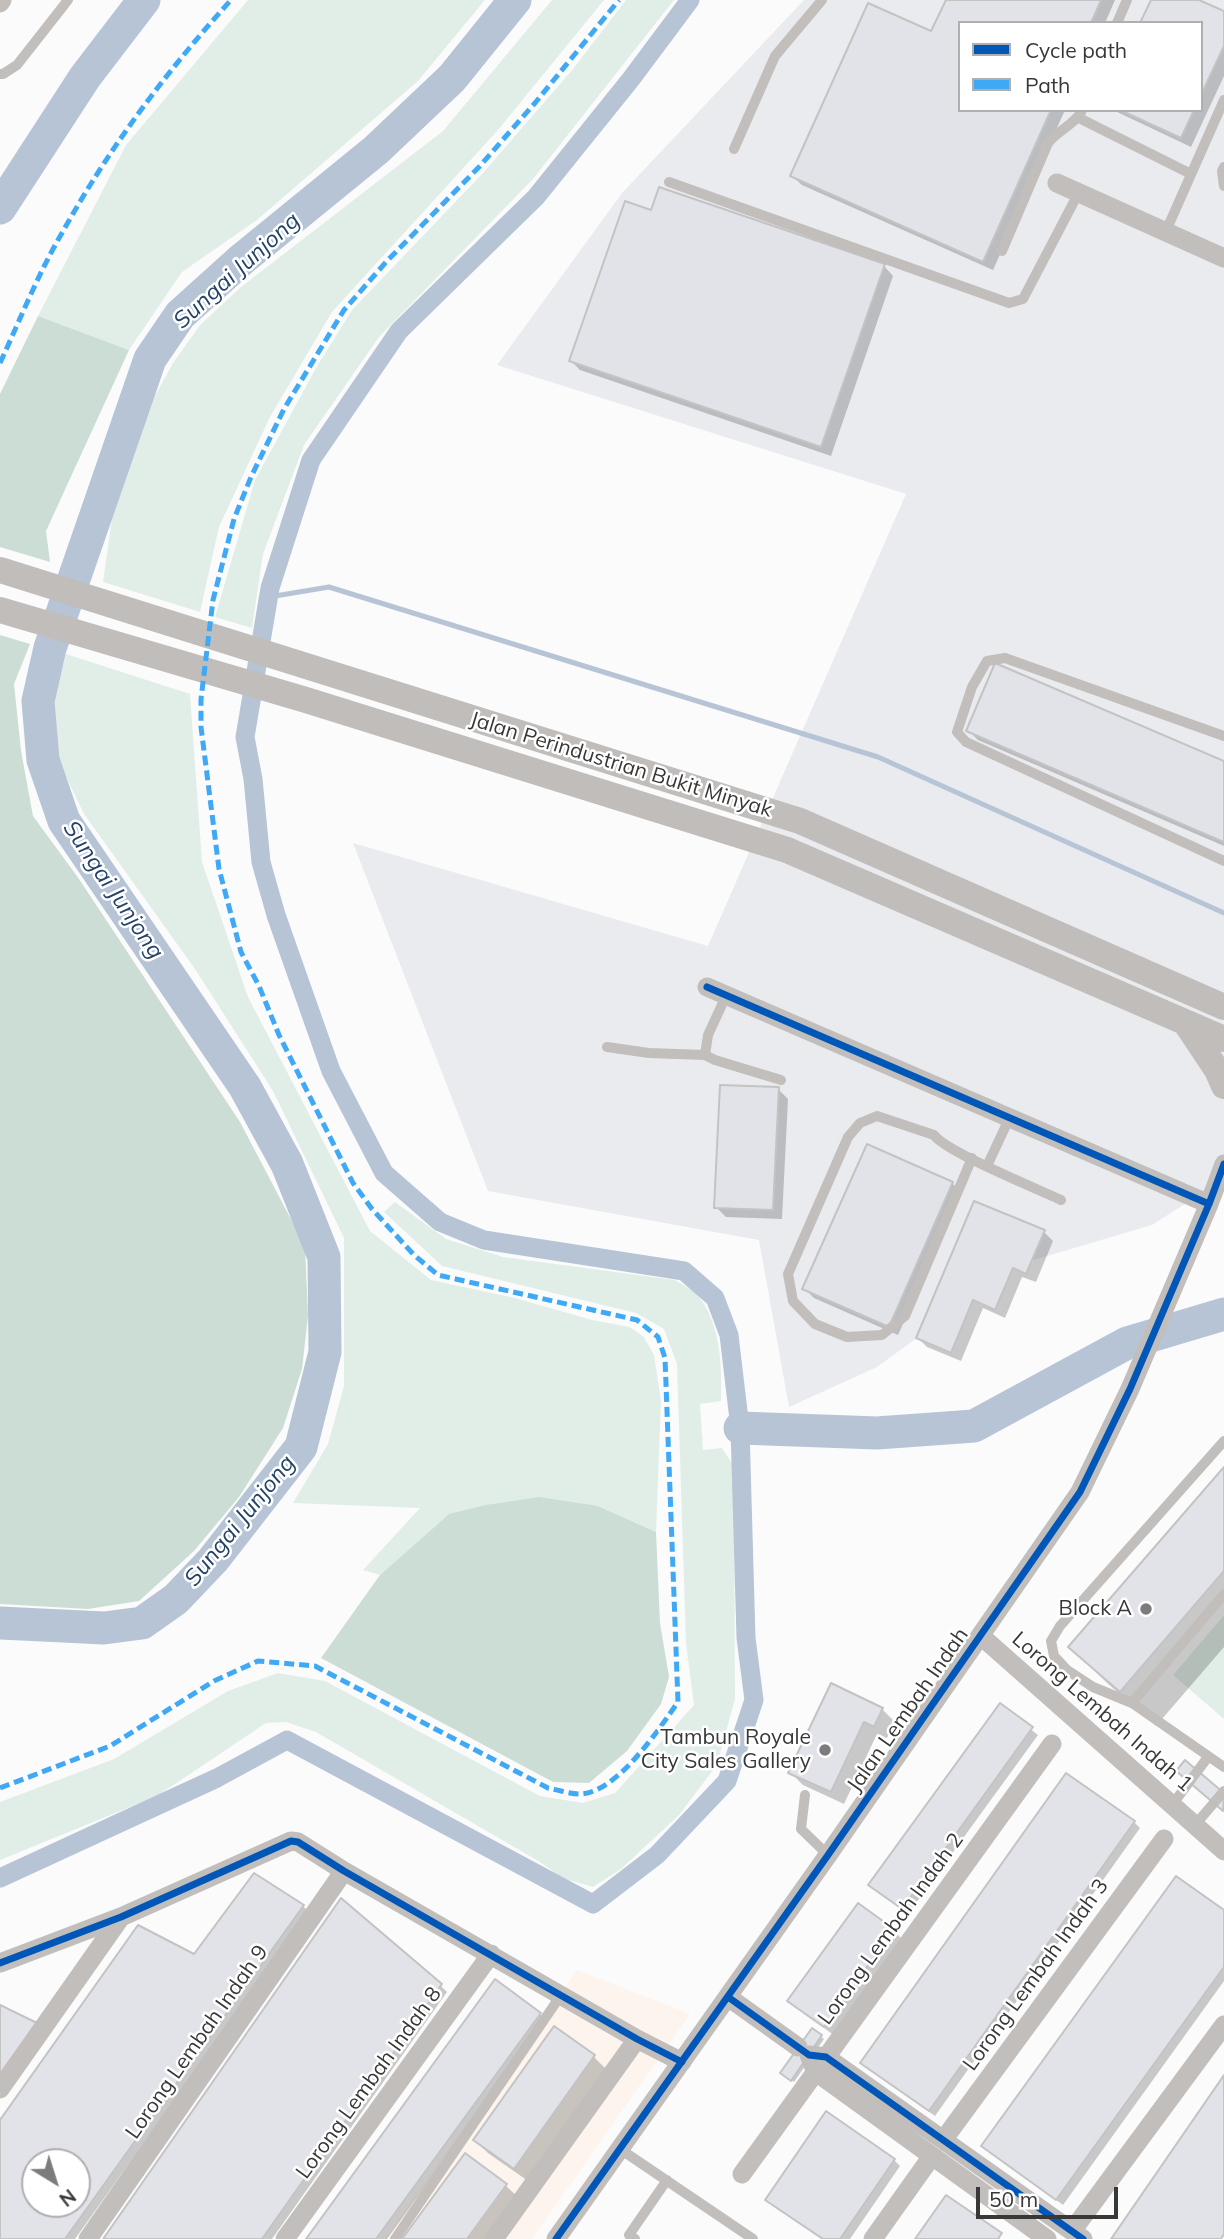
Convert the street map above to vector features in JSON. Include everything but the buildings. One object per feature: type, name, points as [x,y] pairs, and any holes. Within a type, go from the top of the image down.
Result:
[{"type":"main road","name":"Jalan Perindustrian Bukit Minyak","points":[[0,570],[800,821],[1212,994],[1224,1007]]},
{"type":"main road","name":"Jalan Perindustrian Bukit Minyak","points":[[0,610],[306,700],[787,850],[1224,1039]]},
{"type":"main road","points":[[1185,1022],[1217,1070],[1224,1086]]},
{"type":"street","points":[[1058,183],[1224,258]]},
{"type":"street","points":[[707,988],[1209,1204]]},
{"type":"street","name":"Jalan Lembah Indah","points":[[556,2239],[828,1856],[1080,1492],[1130,1389],[1224,1164]]},
{"type":"street","name":"Lorong Lembah Indah 1","points":[[981,1636],[1224,1850]]},
{"type":"street","name":"Lorong Lembah Indah 2","points":[[742,2174],[1052,1744]]},
{"type":"street","name":"Lorong Lembah Indah 3","points":[[944,2139],[1164,1839]]},
{"type":"street","points":[[0,1963],[121,1917],[290,1841],[298,1842],[637,2039],[682,2062]]},
{"type":"street","name":"Lorong Lembah Indah 9","points":[[88,2239],[344,1871]]},
{"type":"street","points":[[0,2089],[121,1917]]},
{"type":"street","name":"Lorong Lembah Indah 8","points":[[285,2239],[491,1954]]},
{"type":"street","points":[[728,1997],[798,2047]]},
{"type":"street","points":[[821,2064],[944,2139],[1078,2235],[1224,2025]]},
{"type":"street","points":[[494,2239],[637,2039]]},
{"type":"street","points":[[821,2064],[932,2156],[1047,2239]]},
{"type":"street","points":[[873,2239],[932,2156]]},
{"type":"lane","points":[[0,74],[17,65],[68,0]]},
{"type":"lane","points":[[734,149],[775,56],[821,0]]},
{"type":"lane","points":[[1118,21],[1127,0]]},
{"type":"lane","points":[[1166,231],[1224,100]]},
{"type":"lane","points":[[1002,251],[1048,143],[1057,132],[1080,114],[1191,174]]},
{"type":"lane","points":[[1224,167],[1224,186]]},
{"type":"lane","points":[[669,182],[1009,303],[1023,299],[1079,192]]},
{"type":"lane","points":[[1224,736],[1005,658],[987,661],[972,687],[957,732],[966,742],[1224,861]]},
{"type":"lane","points":[[705,1055],[708,1035],[726,996]]},
{"type":"lane","points":[[607,1047],[649,1053],[705,1055],[781,1080]]},
{"type":"lane","points":[[972,1158],[905,1315],[882,1335],[847,1337],[815,1324],[793,1301],[788,1274],[848,1137],[860,1123],[877,1116],[934,1135],[939,1143],[972,1158],[987,1166],[1061,1200]]},
{"type":"lane","points":[[987,1166],[1009,1119]]},
{"type":"lane","points":[[1224,1441],[1060,1626],[1051,1641],[1054,1656],[1066,1670],[1093,1687],[1132,1703],[1224,1767]]},
{"type":"lane","points":[[1132,1703],[1224,1594]]},
{"type":"lane","points":[[1172,1805],[1208,1757]]},
{"type":"lane","points":[[1195,1825],[1224,1791]]},
{"type":"lane","points":[[805,1795],[801,1829],[828,1856]]},
{"type":"lane","points":[[395,2239],[556,1992]]},
{"type":"lane","points":[[620,2149],[753,2239]]},
{"type":"lane","points":[[635,2239],[629,2235],[667,2180]]},
{"type":"shaded area","points":[[248,0],[485,0],[418,81],[257,220],[182,272],[129,350],[38,316],[126,145]]},
{"type":"shaded area","points":[[552,0],[604,0],[498,130],[332,312],[270,417],[219,527],[200,612],[103,582],[117,482],[142,419],[173,363],[200,325],[241,287],[443,131]]},
{"type":"shaded area","points":[[626,0],[674,0],[533,179],[379,337],[304,445],[263,554],[252,628],[215,617],[255,480],[316,368],[352,310],[482,174],[573,69]]},
{"type":"shaded area","points":[[804,0],[1224,0],[1224,1179],[1152,1225],[1017,1265],[877,1367],[789,1407],[759,1240],[488,1191],[353,843],[708,946],[906,494],[497,365],[622,193]]},
{"type":"shaded area","points":[[66,654],[190,694],[202,862],[248,997],[370,1231],[431,1280],[630,1327],[644,1337],[654,1355],[661,1401],[656,1532],[598,1506],[449,1514],[380,1575],[363,1570],[420,1508],[293,1503],[328,1444],[344,1386],[344,1238],[273,1091],[195,969],[84,814],[59,762],[51,711]]},
{"type":"shaded area","points":[[395,1202],[446,1239],[503,1257],[675,1280],[696,1293],[706,1307],[716,1332],[721,1401],[700,1404],[703,1450],[722,1448],[734,1466],[735,1699],[717,1765],[679,1815],[621,1869],[593,1887],[562,1878],[540,1862],[316,1732],[286,1722],[266,1723],[157,1796],[0,1860],[0,1802],[114,1759],[228,1691],[278,1673],[325,1681],[540,1796],[583,1803],[615,1793],[694,1705],[686,1643],[677,1364],[664,1329],[636,1313],[442,1266],[384,1212]]},
{"type":"shaded area","points":[[1224,1615],[1224,1719],[1173,1675]]},
{"type":"shaded area","points":[[577,1970],[690,2014],[532,2239],[384,2239]]},
{"type":"green space","points":[[38,316],[129,350],[46,531],[50,562],[0,547],[0,394]]},
{"type":"green space","points":[[0,635],[30,644],[14,684],[21,751],[33,816],[79,879],[240,1122],[305,1246],[308,1316],[302,1369],[283,1428],[239,1497],[194,1551],[139,1601],[88,1609],[0,1604]]},
{"type":"green space","points":[[539,1497],[598,1506],[656,1532],[660,1623],[669,1677],[661,1704],[627,1751],[589,1783],[553,1782],[321,1658],[380,1575],[449,1514]]},
{"type":"waterway","points":[[0,208],[85,77],[144,0]]},
{"type":"waterway","name":"Sungai Junjong","points":[[0,1623],[104,1628],[142,1623],[176,1599],[213,1560],[301,1447],[325,1352],[324,1257],[287,1164],[245,1087],[64,821],[43,760],[38,701],[50,648],[150,359],[180,315],[241,260],[376,150],[452,78],[515,0]]},
{"type":"waterway","points":[[0,1878],[217,1778],[287,1740],[593,1904],[657,1855],[727,1781],[754,1700],[746,1638],[740,1428],[729,1335],[715,1298],[684,1271],[484,1240],[440,1222],[384,1173],[331,1071],[276,915],[261,862],[253,779],[245,737],[270,588],[311,460],[399,331],[536,197],[631,79],[690,0]]},
{"type":"waterway","points":[[269,597],[329,587],[878,757],[1224,913]]},
{"type":"waterway","points":[[740,1428],[877,1433],[974,1426],[1127,1343],[1224,1314]]},
{"type":"marked path","points":[[0,363],[53,249],[99,171],[161,83],[231,0]]},
{"type":"marked path","points":[[0,1788],[110,1746],[214,1681],[258,1661],[315,1666],[548,1788],[576,1794],[594,1791],[622,1772],[636,1758],[678,1702],[665,1358],[658,1337],[637,1320],[438,1275],[414,1255],[372,1209],[353,1183],[241,952],[219,869],[201,727],[201,699],[213,600],[234,519],[284,409],[344,310],[387,261],[479,167],[619,0]]},
{"type":"cycle path","points":[[707,987],[1209,1204]]},
{"type":"cycle path","points":[[556,2239],[828,1855],[1080,1492],[1130,1389],[1224,1164]]},
{"type":"cycle path","points":[[0,1963],[121,1917],[291,1841],[298,1842],[637,2039],[682,2062]]},
{"type":"cycle path","points":[[728,1997],[809,2055],[826,2057],[1083,2239]]},
{"type":"place","name":"Block A","points":[[1146,1609]]},
{"type":"place","name":"Tambun Royale City Sales Gallery","points":[[825,1750]]}]
